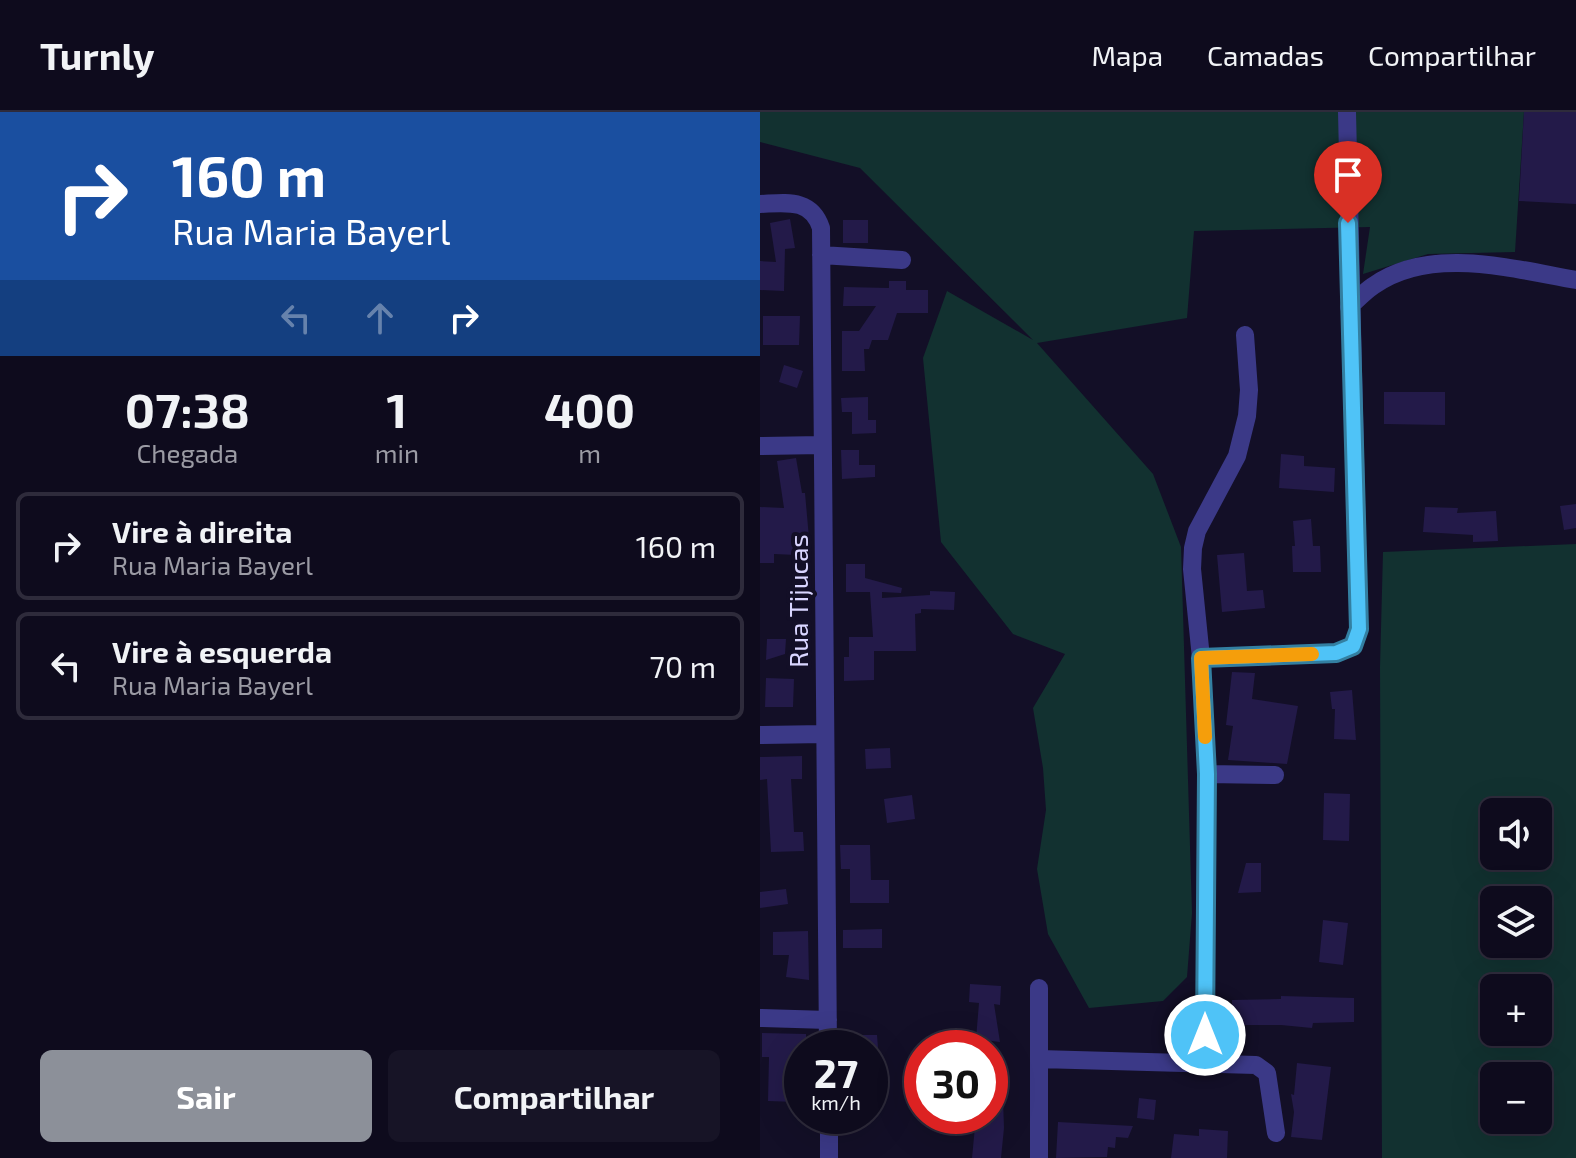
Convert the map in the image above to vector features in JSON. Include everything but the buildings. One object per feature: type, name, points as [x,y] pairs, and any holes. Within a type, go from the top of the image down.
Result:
[{"type":"street","points":[[1201,658],[1336,653],[1353,646],[1359,629],[1349,307],[1347,112]]},
{"type":"street","name":"Rua Tijucas","points":[[760,204],[792,203],[810,209],[818,217],[821,228],[828,1030]]},
{"type":"street","points":[[821,255],[902,260]]},
{"type":"street","points":[[1349,307],[1381,281],[1423,267],[1491,265],[1576,280]]},
{"type":"street","points":[[1205,1064],[1207,774],[1193,548],[1197,531],[1237,456],[1247,416],[1249,390],[1245,335]]},
{"type":"street","points":[[760,446],[822,445]]},
{"type":"street","points":[[760,735],[824,734]]},
{"type":"street","points":[[1207,774],[1275,775]]},
{"type":"street","points":[[1039,988],[1039,1158]]},
{"type":"street","points":[[760,1018],[828,1020]]},
{"type":"street","points":[[1039,1059],[1256,1065],[1267,1073],[1276,1133]]},
{"type":"street","points":[[829,1134],[829,1158]]},
{"type":"green space","points":[[760,112],[1524,112],[1515,252],[1428,254],[1363,274],[1370,227],[1194,231],[1187,318],[1037,343],[1153,474],[1181,547],[1192,913],[1187,977],[1163,1001],[1089,1008],[1048,934],[1037,869],[1046,810],[1033,708],[1065,654],[1013,634],[941,542],[923,358],[947,291],[1033,340],[860,168],[760,142]]},
{"type":"green space","points":[[1576,544],[1576,1158],[1382,1158],[1380,667],[1383,552]]},
{"type":"slow traffic","points":[[1205,737],[1201,658],[1312,654]]},
{"type":"route","points":[[1205,1035],[1207,774],[1201,658],[1336,653],[1353,646],[1359,629],[1348,223]]}]
